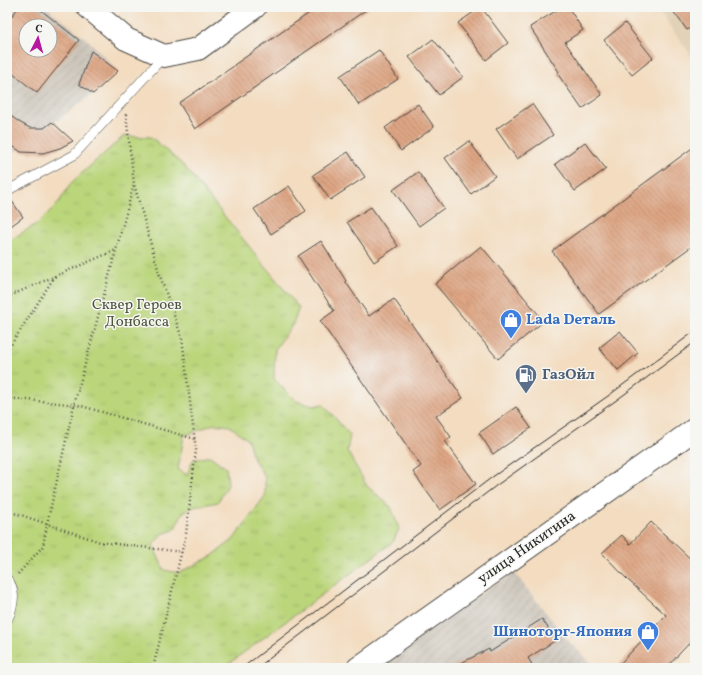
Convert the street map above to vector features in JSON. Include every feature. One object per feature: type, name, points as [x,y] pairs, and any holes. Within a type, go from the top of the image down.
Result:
[{"type":"main road","points":[[88,7],[126,39],[164,56],[198,49],[255,7]]},
{"type":"main road","name":"улица Никитина","points":[[358,668],[695,429]]},
{"type":"lane","points":[[7,192],[74,155],[164,56]]},
{"type":"lane","points":[[7,620],[14,596],[9,581]]},
{"type":"path","points":[[125,99],[134,184],[159,273],[182,338],[196,450],[186,534],[153,668]]},
{"type":"path","points":[[9,581],[43,546],[74,405],[134,184]]},
{"type":"path","points":[[7,296],[116,250]]},
{"type":"path","points":[[7,351],[56,276]]},
{"type":"path","points":[[7,398],[74,405],[194,439]]},
{"type":"path","points":[[7,512],[18,514],[100,542],[182,552]]},
{"type":"shaded area","points":[[7,7],[46,7],[89,41],[118,71],[93,94],[7,157]]},
{"type":"shaded area","points":[[656,7],[695,7],[695,58],[693,58]]},
{"type":"shaded area","points":[[513,571],[565,637],[595,668],[375,668]]},
{"type":"green space","name":"Сквер Героев Донбасса","points":[[124,136],[151,137],[183,165],[299,308],[293,324],[275,349],[274,379],[296,401],[313,406],[323,404],[350,435],[347,451],[367,486],[391,507],[399,529],[393,542],[223,668],[7,668],[7,242],[38,223],[59,202],[72,182]],"holes":[[[214,424],[230,426],[248,440],[253,458],[265,477],[265,496],[233,540],[212,556],[179,573],[164,570],[153,545],[162,534],[174,530],[183,512],[194,507],[218,502],[228,485],[226,468],[210,456],[193,460],[187,475],[178,469],[184,436]]]},
{"type":"building","points":[[19,7],[37,7],[51,18],[18,18],[18,58],[58,58],[58,24],[79,40],[37,93],[7,69],[7,22]]},
{"type":"building","points":[[318,7],[370,7],[195,129],[179,103]]},
{"type":"building","points":[[481,7],[508,43],[486,60],[458,23]]},
{"type":"building","points":[[562,7],[568,7],[583,30],[565,42],[602,95],[582,109],[557,73],[559,72],[530,27]]},
{"type":"building","points":[[670,7],[695,7],[695,25],[687,30]]},
{"type":"building","points":[[625,23],[653,58],[632,75],[604,40]]},
{"type":"building","points":[[433,39],[463,77],[439,95],[409,57]]},
{"type":"building","points":[[379,50],[398,79],[359,105],[340,76]]},
{"type":"building","points":[[91,51],[118,71],[93,94],[79,84]]},
{"type":"building","points":[[418,104],[434,127],[401,151],[385,128]]},
{"type":"building","points":[[532,104],[553,135],[517,159],[496,129]]},
{"type":"building","points":[[7,113],[30,128],[44,128],[52,122],[73,141],[60,148],[43,153],[21,152],[7,142]]},
{"type":"building","points":[[469,141],[495,176],[471,194],[445,158]]},
{"type":"building","points":[[585,142],[606,169],[575,191],[555,164]]},
{"type":"building","points":[[695,146],[695,244],[599,314],[552,251]]},
{"type":"building","points":[[348,152],[365,177],[330,200],[313,175]]},
{"type":"building","points":[[418,172],[444,208],[419,226],[393,190]]},
{"type":"building","points":[[289,186],[306,211],[271,234],[254,209]]},
{"type":"building","points":[[9,197],[23,217],[7,229],[7,198]]},
{"type":"building","points":[[371,207],[398,246],[374,262],[347,222]]},
{"type":"building","points":[[321,241],[345,281],[369,316],[394,299],[463,398],[436,416],[451,437],[445,441],[476,484],[440,510],[413,472],[421,466],[320,321],[334,311],[298,256]]},
{"type":"building","points":[[481,246],[544,321],[498,359],[435,284]]},
{"type":"building","points":[[620,331],[638,353],[618,370],[599,348]]},
{"type":"building","points":[[516,407],[531,428],[493,454],[479,433]]},
{"type":"building","points":[[651,522],[695,563],[695,637],[666,668],[616,668],[666,615],[628,580],[602,553],[622,535],[630,544]]},
{"type":"building","points":[[542,619],[556,640],[528,658],[534,668],[451,668],[489,649],[490,652]]},
{"type":"tram line","points":[[242,668],[491,478],[608,396],[695,331]]},
{"type":"tram line","points":[[257,668],[497,485],[695,342]]},
{"type":"place","name":"Lada Dеталь","points":[[511,340]]},
{"type":"place","name":"ГазОйл","points":[[526,394]]},
{"type":"place","name":"Шиноторг-Япония","points":[[648,652]]}]
